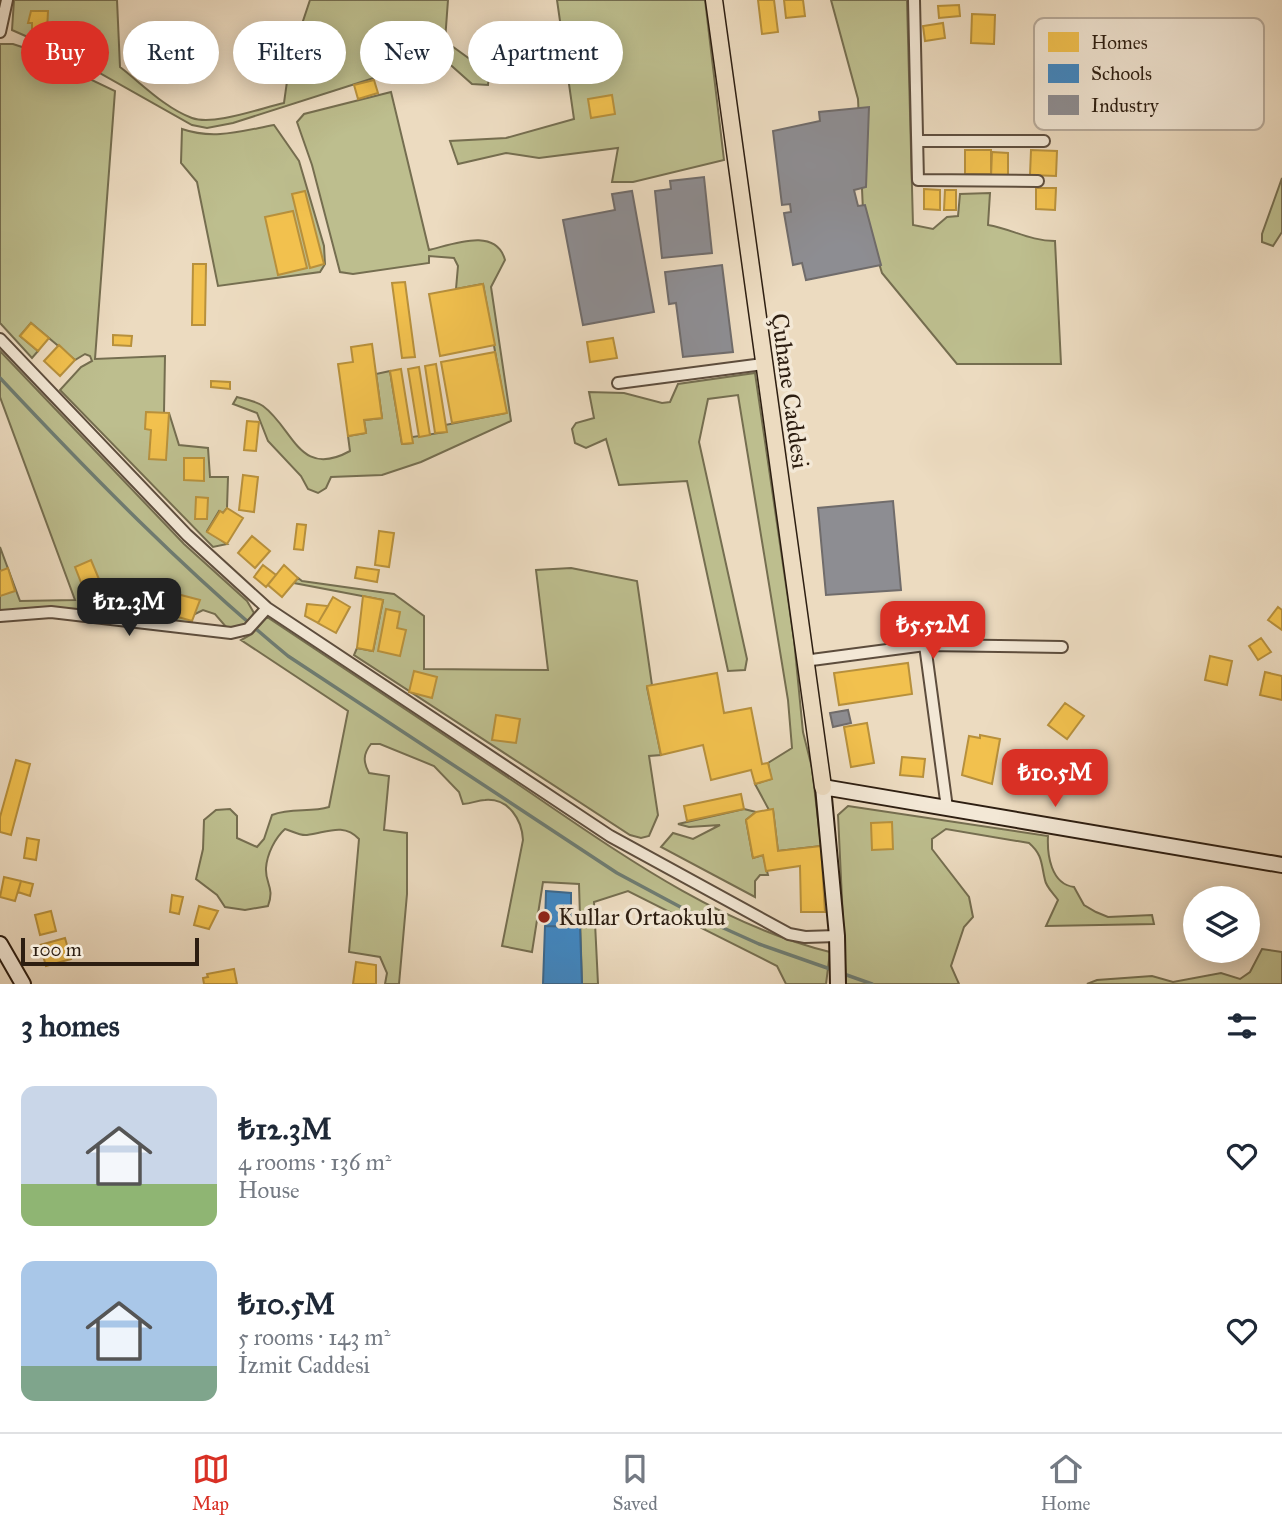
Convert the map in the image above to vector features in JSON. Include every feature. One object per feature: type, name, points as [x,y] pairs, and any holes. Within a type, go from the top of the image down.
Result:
[{"type":"main road","name":"Çuhane Caddesi","points":[[714,0],[823,787]]},
{"type":"main road","points":[[838,984],[837,936],[823,787],[1282,865]]},
{"type":"main road","points":[[0,944],[23,984]]},
{"type":"street","points":[[0,32],[6,0]]},
{"type":"street","points":[[914,0],[918,180],[1038,181]]},
{"type":"street","points":[[918,141],[1044,141]]},
{"type":"street","points":[[0,339],[187,535],[267,608],[610,836],[789,934],[805,937],[837,936]]},
{"type":"street","points":[[618,383],[763,364]]},
{"type":"street","points":[[0,617],[51,612],[219,633],[248,629],[267,608]]},
{"type":"street","points":[[804,661],[925,645],[1062,647]]},
{"type":"street","points":[[925,645],[947,808]]},
{"type":"green space","points":[[14,0],[117,0],[123,84],[141,84],[182,114],[201,120],[212,120],[284,103],[287,84],[346,84],[346,21],[303,21],[310,0],[448,0],[446,21],[360,21],[360,82],[233,123],[207,128],[192,125],[109,78],[109,21],[21,21],[21,34],[12,30]]},
{"type":"green space","points":[[557,0],[705,0],[724,160],[633,182],[612,182],[618,148],[539,158],[506,153],[458,164],[450,141],[506,138],[574,119],[569,84],[623,84],[623,21],[560,21]]},
{"type":"green space","points":[[831,0],[907,0],[913,225],[933,229],[947,217],[958,216],[960,194],[990,193],[988,225],[1037,239],[1055,241],[1061,364],[957,364],[882,273],[863,211],[858,99]]},
{"type":"green space","points":[[0,44],[13,44],[21,47],[21,84],[100,84],[115,91],[95,359],[165,356],[164,413],[169,413],[179,445],[208,448],[210,477],[228,477],[227,508],[223,513],[219,511],[207,531],[227,544],[213,547],[60,390],[81,367],[92,361],[90,356],[85,354],[75,360],[31,323],[20,336],[38,351],[32,358],[0,323]]},
{"type":"green space","points":[[454,48],[468,58],[468,80],[454,68]]},
{"type":"green space","points":[[391,92],[429,250],[473,240],[484,241],[500,250],[505,260],[491,287],[511,421],[421,462],[382,475],[331,477],[326,488],[318,493],[308,489],[301,476],[268,441],[257,413],[233,404],[237,397],[263,406],[299,448],[319,459],[333,458],[350,451],[348,436],[366,433],[364,420],[382,418],[376,374],[390,371],[402,444],[412,443],[412,437],[446,432],[445,425],[506,413],[483,284],[456,289],[458,266],[454,258],[429,256],[429,263],[353,274],[340,272],[312,165],[297,122],[304,114]]},
{"type":"green space","points":[[274,125],[299,161],[324,246],[325,264],[320,272],[218,286],[197,182],[181,163],[182,129],[216,134]]},
{"type":"green space","points":[[1282,178],[1282,232],[1273,246],[1262,242],[1262,234]]},
{"type":"green space","points":[[0,351],[184,544],[247,601],[254,613],[246,623],[227,628],[215,614],[203,610],[193,615],[189,624],[148,618],[151,591],[117,585],[112,615],[42,607],[0,612],[0,547],[20,601],[75,600],[0,397]]},
{"type":"green space","points":[[755,373],[821,846],[778,851],[773,810],[769,810],[755,784],[771,779],[768,763],[792,748],[788,700],[738,395],[708,399],[699,442],[747,659],[745,670],[728,671],[687,481],[619,485],[606,439],[586,448],[575,443],[572,429],[576,423],[594,418],[589,392],[624,393],[662,403],[670,402],[678,384]]},
{"type":"green space","points":[[571,568],[637,581],[652,685],[647,687],[661,755],[649,756],[658,815],[649,836],[641,838],[630,835],[354,655],[357,648],[373,651],[383,600],[294,583],[298,578],[302,581],[394,594],[424,616],[424,669],[548,670],[536,570]]},
{"type":"green space","points":[[267,617],[592,835],[668,882],[747,923],[830,952],[826,984],[786,984],[777,966],[628,891],[594,902],[598,984],[582,984],[579,884],[543,882],[532,952],[502,946],[523,840],[517,818],[507,807],[493,800],[463,804],[459,792],[434,766],[380,744],[371,744],[366,751],[365,762],[369,773],[389,776],[384,830],[407,833],[407,894],[399,984],[385,984],[387,973],[380,957],[349,952],[359,839],[347,831],[334,830],[304,835],[285,829],[272,847],[267,863],[270,890],[268,906],[245,910],[225,907],[217,895],[196,879],[203,849],[204,820],[216,810],[230,809],[237,816],[237,838],[257,847],[264,839],[272,815],[329,807],[348,711],[241,640],[252,634]]},
{"type":"green space","points":[[848,806],[1048,836],[1048,852],[1055,875],[1066,885],[1074,887],[1084,905],[1108,917],[1152,915],[1154,924],[1046,926],[1058,900],[1047,885],[1041,860],[1034,847],[1029,843],[946,829],[932,839],[932,849],[969,897],[973,917],[964,927],[951,966],[959,984],[846,984],[838,815]]},
{"type":"green space","points":[[744,809],[756,812],[746,820],[753,858],[763,855],[768,875],[760,875],[755,881],[755,897],[661,847],[673,833],[693,839],[720,825],[689,827],[678,824]]},
{"type":"green space","points":[[1262,949],[1282,952],[1282,984],[1087,984],[1097,980],[1152,976],[1173,982],[1221,973],[1240,979],[1250,972],[1255,963],[1260,963]]},
{"type":"building: Homes","points":[[758,0],[774,0],[778,32],[762,34]]},
{"type":"building: Homes","points":[[784,0],[803,0],[805,16],[786,18]]},
{"type":"building: Homes","points":[[959,5],[960,16],[939,18],[938,6]]},
{"type":"building: Homes","points":[[31,11],[48,11],[48,21],[28,21]]},
{"type":"building: Homes","points":[[972,14],[995,15],[994,44],[971,43]]},
{"type":"building: Homes","points":[[943,23],[945,38],[925,41],[923,26]]},
{"type":"building: Homes","points":[[375,84],[378,93],[358,99],[354,85]]},
{"type":"building: Homes","points":[[612,95],[615,114],[591,118],[588,99]]},
{"type":"building: Homes","points":[[965,150],[991,150],[991,174],[965,174]]},
{"type":"building: Homes","points":[[1031,150],[1057,151],[1056,176],[1030,175]]},
{"type":"building: Homes","points":[[992,152],[1008,153],[1008,177],[991,177]]},
{"type":"building: Homes","points":[[1036,188],[1056,188],[1055,210],[1036,209]]},
{"type":"building: Homes","points":[[924,189],[940,190],[940,210],[924,209]]},
{"type":"building: Homes","points":[[945,190],[956,190],[956,210],[944,210]]},
{"type":"building: Homes","points":[[305,191],[324,264],[310,268],[292,194]]},
{"type":"building: Homes","points":[[293,211],[307,268],[278,275],[265,217]]},
{"type":"building: Homes","points":[[193,264],[206,264],[205,325],[192,325]]},
{"type":"building: Homes","points":[[405,282],[415,357],[402,358],[392,283]]},
{"type":"building: Homes","points":[[483,284],[495,345],[440,356],[429,294]]},
{"type":"building: Homes","points":[[31,323],[49,338],[38,351],[20,336]]},
{"type":"building: Homes","points":[[113,335],[132,336],[131,346],[113,345]]},
{"type":"building: Homes","points":[[613,338],[617,358],[590,362],[587,342]]},
{"type":"building: Homes","points":[[372,344],[382,418],[364,420],[366,433],[348,436],[338,364],[353,362],[351,347]]},
{"type":"building: Homes","points":[[59,345],[75,360],[60,376],[44,361]]},
{"type":"building: Homes","points":[[495,352],[507,413],[452,423],[441,362]]},
{"type":"building: Homes","points":[[436,364],[447,432],[435,433],[425,366]]},
{"type":"building: Homes","points":[[419,367],[430,435],[419,437],[408,369]]},
{"type":"building: Homes","points":[[401,369],[413,443],[402,444],[390,371]]},
{"type":"building: Homes","points":[[211,381],[230,382],[230,389],[211,387]]},
{"type":"building: Homes","points":[[146,412],[169,413],[166,460],[149,459],[151,430],[145,429]]},
{"type":"building: Homes","points":[[247,421],[259,422],[256,451],[244,450]]},
{"type":"building: Homes","points":[[184,458],[204,458],[204,481],[184,480]]},
{"type":"building: Homes","points":[[243,475],[258,477],[254,512],[239,510]]},
{"type":"building: Homes","points":[[196,497],[208,498],[207,519],[195,519]]},
{"type":"building: Homes","points":[[227,508],[243,518],[227,544],[207,532],[220,511],[223,513]]},
{"type":"building: Homes","points":[[297,524],[306,525],[303,550],[294,549]]},
{"type":"building: Homes","points":[[379,531],[394,533],[389,567],[375,565]]},
{"type":"building: Homes","points":[[252,536],[270,551],[255,568],[238,553]]},
{"type":"building: Homes","points":[[91,560],[101,584],[84,590],[75,567]]},
{"type":"building: Homes","points":[[263,565],[276,575],[266,587],[254,577]]},
{"type":"building: Homes","points":[[284,565],[298,578],[282,597],[268,585]]},
{"type":"building: Homes","points":[[357,567],[379,570],[377,582],[355,578]]},
{"type":"building: Homes","points":[[8,568],[15,591],[0,596],[0,571]]},
{"type":"building: Homes","points":[[116,585],[151,590],[149,608],[114,603]]},
{"type":"building: Homes","points":[[177,594],[200,600],[192,621],[171,615]]},
{"type":"building: Homes","points":[[363,596],[383,600],[373,651],[357,648]]},
{"type":"building: Homes","points":[[333,597],[350,607],[336,633],[318,623]]},
{"type":"building: Homes","points":[[307,604],[328,606],[318,623],[305,616]]},
{"type":"building: Homes","points":[[1278,607],[1282,610],[1282,630],[1268,620]]},
{"type":"building: Homes","points":[[386,609],[400,612],[397,628],[406,630],[400,656],[378,651]]},
{"type":"building: Homes","points":[[1261,638],[1271,652],[1258,660],[1249,646]]},
{"type":"building: Homes","points":[[1210,656],[1232,661],[1227,685],[1205,680]]},
{"type":"building: Homes","points":[[908,663],[912,694],[839,705],[834,673]]},
{"type":"building: Homes","points":[[414,671],[437,677],[432,698],[409,692]]},
{"type":"building: Homes","points":[[1265,672],[1282,676],[1282,700],[1260,695]]},
{"type":"building: Homes","points":[[717,673],[724,713],[751,708],[762,764],[768,763],[772,779],[755,784],[751,770],[711,780],[703,745],[661,755],[647,686]]},
{"type":"building: Homes","points":[[1065,703],[1084,716],[1067,739],[1048,725]]},
{"type":"building: Homes","points":[[496,715],[520,719],[516,743],[492,740]]},
{"type":"building: Homes","points":[[867,723],[874,763],[851,767],[844,727]]},
{"type":"building: Homes","points":[[980,735],[1000,739],[992,784],[962,775],[969,736],[980,738]]},
{"type":"building: Homes","points":[[902,757],[925,759],[923,777],[900,775]]},
{"type":"building: Homes","points":[[16,760],[30,764],[11,835],[0,832],[0,817]]},
{"type":"building: Homes","points":[[741,794],[744,809],[687,821],[684,806]]},
{"type":"building: Homes","points":[[773,809],[778,851],[821,846],[825,912],[801,912],[800,866],[766,871],[763,855],[753,858],[746,820],[756,812]]},
{"type":"building: Homes","points":[[892,822],[893,849],[872,850],[871,823]]},
{"type":"building: Homes","points":[[27,838],[39,840],[36,860],[24,858]]},
{"type":"building: Homes","points":[[4,877],[21,881],[15,901],[0,897]]},
{"type":"building: Homes","points":[[21,881],[33,884],[30,896],[18,892]]},
{"type":"building: Homes","points":[[172,895],[183,897],[179,914],[170,912]]},
{"type":"building: Homes","points":[[199,906],[218,911],[209,929],[194,925]]},
{"type":"building: Homes","points":[[51,911],[56,931],[40,935],[35,915]]},
{"type":"building: Homes","points":[[65,938],[71,959],[46,966],[40,945]]},
{"type":"building: Homes","points":[[356,962],[376,965],[376,984],[353,984]]},
{"type":"building: Homes","points":[[234,969],[237,984],[204,984],[203,978],[208,977],[207,974]]},
{"type":"building: Schools","points":[[546,891],[571,893],[571,927],[545,926]]},
{"type":"building: Schools","points":[[545,926],[580,927],[582,984],[543,984]]},
{"type":"building: Industry","points":[[869,107],[866,187],[854,190],[858,206],[865,205],[881,265],[806,280],[802,263],[793,265],[784,213],[791,212],[790,204],[782,205],[773,131],[820,121],[819,112]]},
{"type":"building: Industry","points":[[704,177],[712,253],[662,258],[655,191],[671,189],[670,181]]},
{"type":"building: Industry","points":[[632,191],[654,312],[583,325],[563,220],[615,210],[612,194]]},
{"type":"building: Industry","points":[[722,265],[733,352],[683,357],[676,303],[669,304],[665,272]]},
{"type":"building: Industry","points":[[893,501],[901,590],[826,595],[818,508]]},
{"type":"building: Industry","points":[[848,710],[851,723],[833,727],[830,713]]},
{"type":"waterway","points":[[0,378],[140,522],[288,656],[617,873],[699,917],[759,944],[833,970]]},
{"type":"waterway","points":[[841,973],[872,984]]},
{"type":"place","name":"Kullar Ortaokulu","points":[[544,917]]}]
